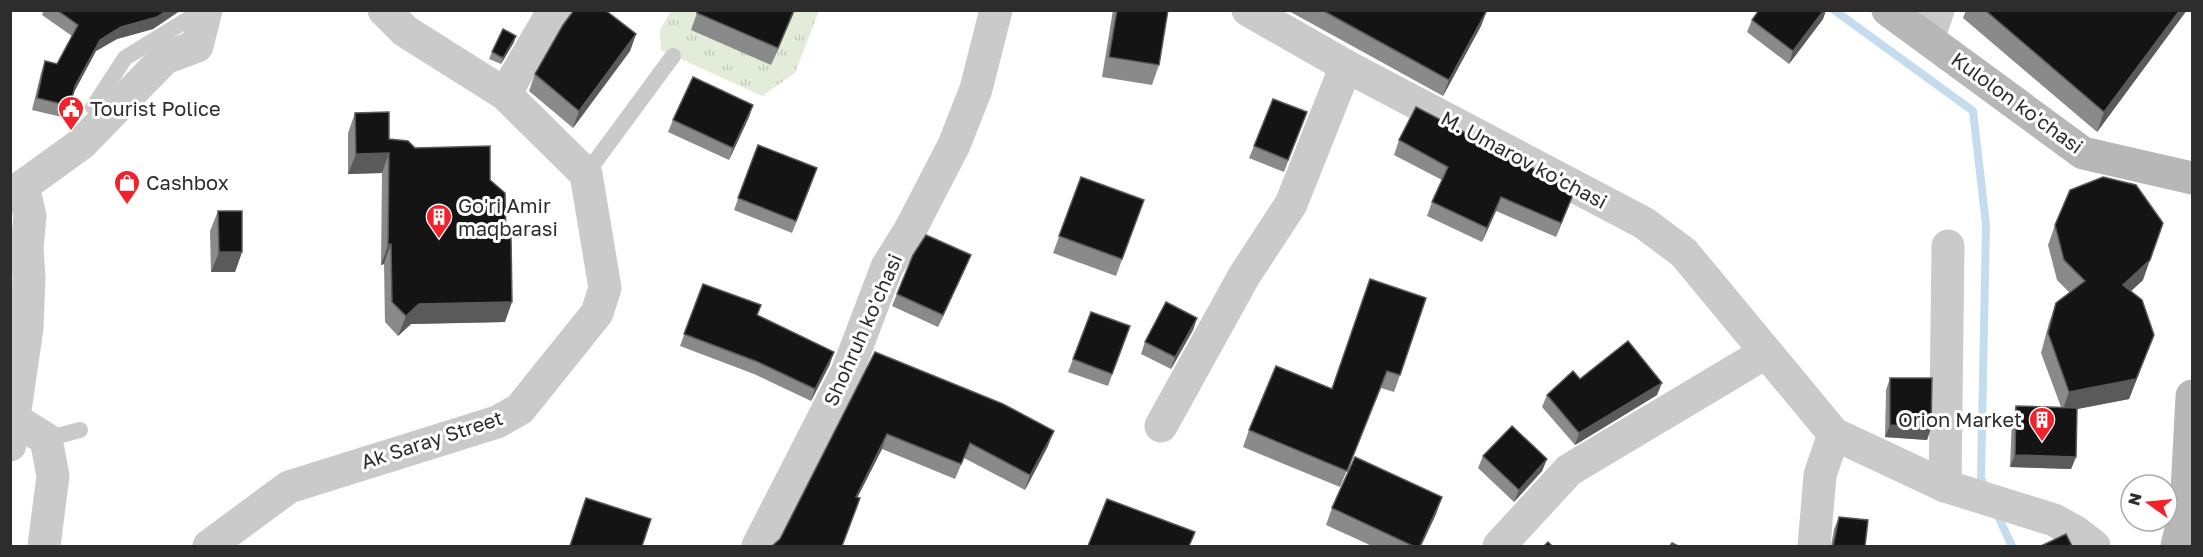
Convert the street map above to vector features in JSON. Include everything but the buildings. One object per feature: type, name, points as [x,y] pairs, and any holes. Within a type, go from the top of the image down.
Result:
[{"type":"main road","name":"Kulolon ko'chasi","points":[[1888,10],[1933,25],[2083,153],[2193,178]]},
{"type":"main road","points":[[2177,546],[2186,509],[2193,396]]},
{"type":"street","points":[[44,546],[53,476],[46,439],[12,432],[27,328],[29,288],[27,248],[30,216],[17,183],[81,144],[165,58],[197,46],[205,10]]},
{"type":"street","points":[[384,10],[405,31],[505,94],[586,174]]},
{"type":"street","points":[[505,94],[554,10]]},
{"type":"street","name":"Shohruh ko'chasi","points":[[759,546],[847,372],[888,267],[954,145],[976,90],[996,10]]},
{"type":"street","name":"M. Umarov ko'chasi","points":[[1248,10],[1346,66],[1644,223],[1684,253],[1834,434]]},
{"type":"street","points":[[1161,426],[1244,276],[1291,204],[1346,66]]},
{"type":"street","name":"Ak Saray Street","points":[[209,546],[289,487],[496,422],[520,409],[597,313],[605,288],[586,174]]},
{"type":"street","points":[[1945,486],[1948,246]]},
{"type":"street","points":[[1499,546],[1569,470],[1765,353]]},
{"type":"street","points":[[1814,546],[1820,475],[1834,434],[1945,486],[1993,503],[2054,520],[2076,532],[2094,546]]},
{"type":"lane","points":[[93,107],[125,58],[205,10]]},
{"type":"lane","points":[[586,174],[673,56]]},
{"type":"lane","points":[[46,439],[80,430]]},
{"type":"green space","points":[[671,11],[819,11],[795,73],[762,96],[661,50],[660,30]]},
{"type":"waterway","points":[[1834,10],[1973,111],[1986,225],[1981,478],[1986,489]]},
{"type":"waterway","points":[[1996,512],[2012,546]]},
{"type":"place","name":"Tourist Police","points":[[71,132]]},
{"type":"place","name":"Cashbox","points":[[127,206]]},
{"type":"place","name":"Go'ri Amir maqbarasi","points":[[439,240]]},
{"type":"place","name":"Orion Market","points":[[2042,443]]}]
